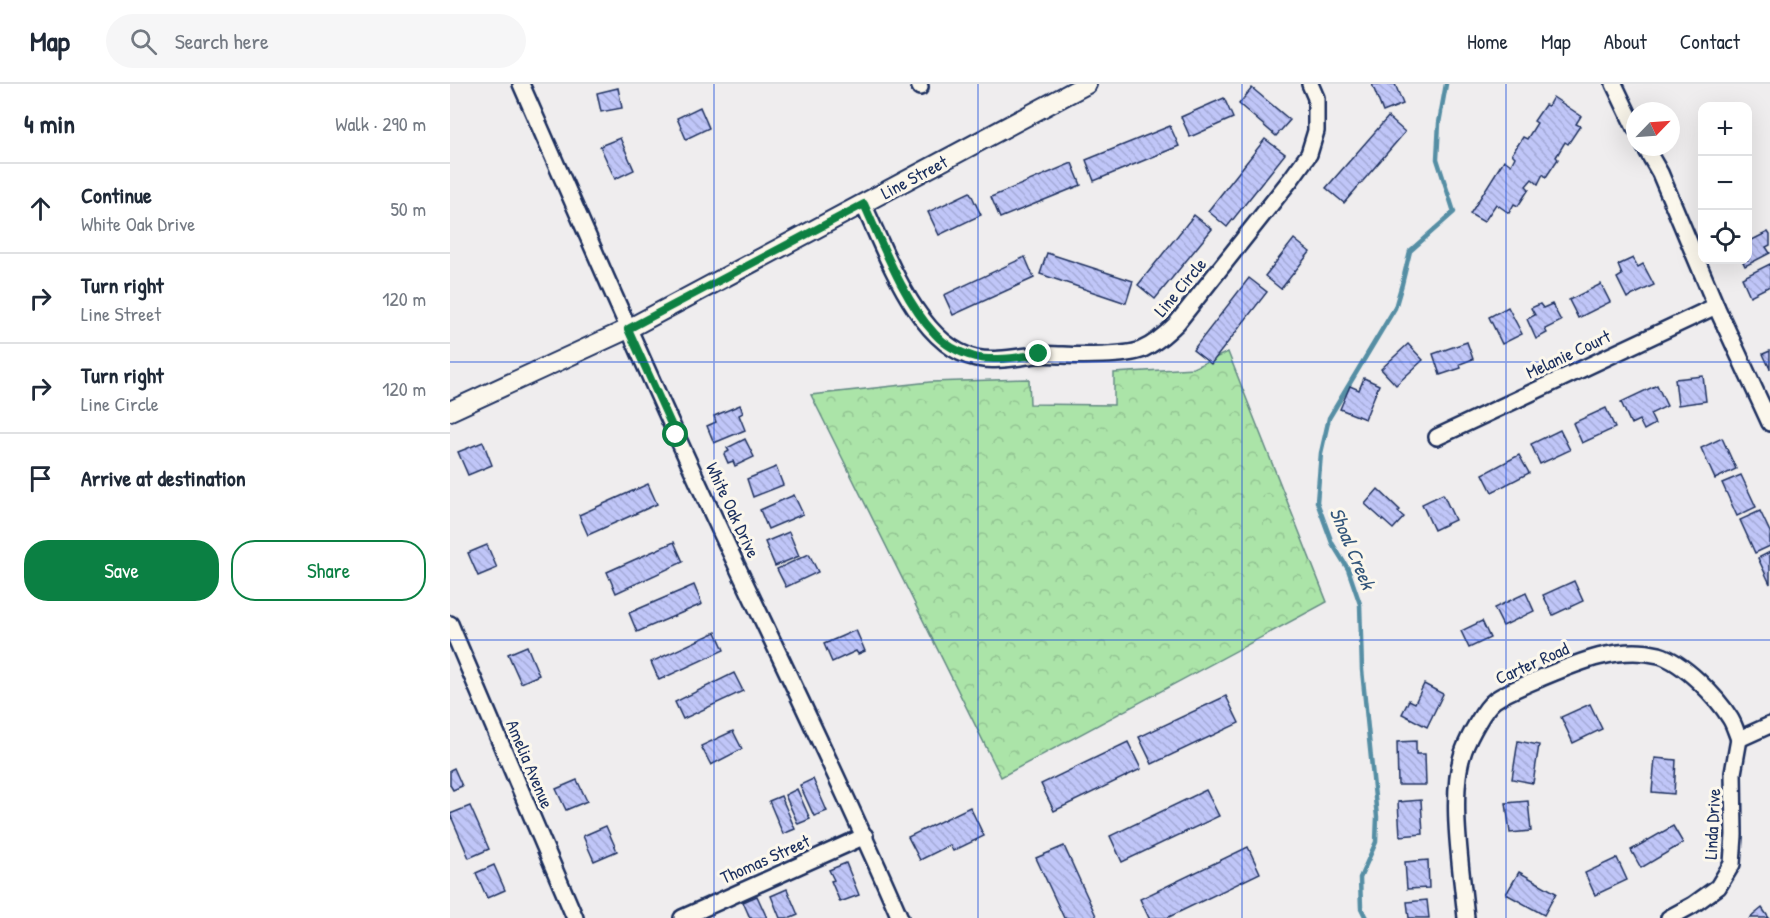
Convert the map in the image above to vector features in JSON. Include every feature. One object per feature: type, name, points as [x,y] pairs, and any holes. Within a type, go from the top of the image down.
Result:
[{"type":"street","name":"White Oak Drive","points":[[521,84],[712,514],[865,836],[900,918]]},
{"type":"street","name":"Line Street","points":[[450,411],[628,329],[1087,84]]},
{"type":"street","name":"Line Circle","points":[[864,204],[894,270],[917,313],[936,336],[955,349],[976,358],[1006,358],[1039,354],[1105,355],[1139,351],[1160,339],[1177,323],[1309,154],[1316,131],[1316,99],[1310,84]]},
{"type":"street","points":[[1614,84],[1626,109]]},
{"type":"street","points":[[1650,156],[1660,173],[1716,306],[1768,413]]},
{"type":"street","name":"Melanie Court","points":[[1437,437],[1716,306]]},
{"type":"street","name":"Amelia Avenue","points":[[450,624],[575,918]]},
{"type":"street","name":"Carter Road","points":[[1466,918],[1458,838],[1457,783],[1463,752],[1473,730],[1494,701],[1517,688],[1576,663],[1609,654],[1636,651],[1661,656],[1688,672],[1715,699],[1730,719],[1739,739]]},
{"type":"street","points":[[1739,739],[1770,725]]},
{"type":"street","name":"Linda Drive","points":[[1669,918],[1693,905],[1718,887],[1732,864],[1733,774],[1739,739]]},
{"type":"street","name":"Thomas Street","points":[[682,918],[865,836]]},
{"type":"green space","points":[[1228,352],[1327,602],[1001,777],[811,395],[930,382],[1029,379],[1030,404],[1114,405],[1114,373],[1193,368]]},
{"type":"building","points":[[1372,84],[1395,84],[1403,104],[1383,112]]},
{"type":"building","points":[[618,88],[622,108],[601,112],[597,93]]},
{"type":"building","points":[[1252,88],[1290,120],[1276,136],[1239,104]]},
{"type":"building","points":[[1553,97],[1581,116],[1576,124],[1580,126],[1568,144],[1565,142],[1556,157],[1558,159],[1546,177],[1543,174],[1538,184],[1532,179],[1526,186],[1529,189],[1518,206],[1514,204],[1509,213],[1496,204],[1484,222],[1470,214],[1504,160],[1511,165],[1515,157],[1512,154],[1523,137],[1527,139],[1537,123],[1534,121]]},
{"type":"building","points":[[1224,98],[1233,118],[1190,137],[1181,117]]},
{"type":"building","points":[[700,107],[709,128],[686,139],[677,118]]},
{"type":"building","points":[[1388,117],[1405,132],[1344,203],[1326,188]]},
{"type":"building","points":[[1170,126],[1179,146],[1094,181],[1086,160]]},
{"type":"building","points":[[620,138],[634,170],[615,179],[600,146]]},
{"type":"building","points":[[1265,139],[1285,154],[1227,227],[1208,211]]},
{"type":"building","points":[[1072,163],[1081,185],[1000,218],[991,197]]},
{"type":"building","points":[[970,192],[981,215],[939,235],[928,212]]},
{"type":"building","points":[[1194,215],[1212,229],[1155,299],[1138,285]]},
{"type":"building","points":[[1768,232],[1770,235],[1770,245],[1766,247],[1770,253],[1752,262],[1752,240]]},
{"type":"building","points":[[1294,239],[1310,252],[1281,289],[1265,276]]},
{"type":"building","points":[[1047,253],[1133,281],[1126,303],[1040,274]]},
{"type":"building","points":[[1025,257],[1034,278],[953,315],[944,295]]},
{"type":"building","points":[[1633,258],[1638,267],[1643,264],[1654,285],[1627,298],[1617,278],[1622,275],[1618,265]]},
{"type":"building","points":[[1770,264],[1770,286],[1750,296],[1742,278]]},
{"type":"building","points":[[1249,278],[1267,292],[1211,364],[1193,350]]},
{"type":"building","points":[[1601,284],[1610,302],[1578,318],[1569,300]]},
{"type":"building","points":[[1540,304],[1543,308],[1552,304],[1561,321],[1545,329],[1547,333],[1536,339],[1527,319],[1535,315],[1531,308]]},
{"type":"building","points":[[1508,307],[1522,334],[1502,344],[1489,317]]},
{"type":"building","points":[[1467,342],[1473,359],[1460,364],[1461,368],[1440,375],[1433,354]]},
{"type":"building","points":[[1408,344],[1423,360],[1396,385],[1381,369]]},
{"type":"building","points":[[1770,351],[1770,369],[1763,354]]},
{"type":"building","points":[[1703,376],[1706,401],[1678,405],[1675,379]]},
{"type":"building","points":[[1364,378],[1379,385],[1365,419],[1340,409],[1350,386],[1359,390]]},
{"type":"building","points":[[1657,385],[1667,406],[1650,414],[1655,424],[1644,430],[1639,420],[1631,424],[1621,402]]},
{"type":"building","points":[[740,405],[743,413],[739,415],[745,430],[714,443],[707,426],[716,422],[714,416]]},
{"type":"building","points":[[1606,408],[1615,428],[1582,443],[1573,423]]},
{"type":"building","points":[[1560,430],[1570,450],[1540,464],[1531,444]]},
{"type":"building","points":[[1722,438],[1736,469],[1715,479],[1701,448]]},
{"type":"building","points":[[745,439],[754,457],[735,466],[733,461],[728,463],[724,454],[729,451],[727,448]]},
{"type":"building","points":[[483,442],[492,465],[468,475],[458,452]]},
{"type":"building","points":[[1519,455],[1529,473],[1492,492],[1483,474]]},
{"type":"building","points":[[776,467],[783,485],[753,497],[747,479]]},
{"type":"building","points":[[1741,475],[1756,507],[1737,516],[1722,483]]},
{"type":"building","points":[[648,484],[657,504],[588,535],[579,515]]},
{"type":"building","points":[[1378,489],[1400,510],[1398,512],[1404,517],[1393,529],[1365,504]]},
{"type":"building","points":[[1443,494],[1455,520],[1434,530],[1422,504]]},
{"type":"building","points":[[794,495],[803,514],[768,529],[760,510]]},
{"type":"building","points":[[1760,511],[1770,532],[1770,546],[1755,553],[1740,520]]},
{"type":"building","points":[[789,532],[799,556],[775,566],[765,542]]},
{"type":"building","points":[[674,542],[683,562],[616,593],[607,572]]},
{"type":"building","points":[[487,545],[497,568],[478,576],[468,553]]},
{"type":"building","points":[[1770,552],[1770,584],[1758,558]]},
{"type":"building","points":[[809,554],[818,572],[786,587],[777,569]]},
{"type":"building","points":[[1574,581],[1583,601],[1553,615],[1543,595]]},
{"type":"building","points":[[694,585],[702,604],[637,632],[629,613]]},
{"type":"building","points":[[1526,593],[1534,611],[1503,626],[1494,608]]},
{"type":"building","points":[[1482,621],[1490,638],[1469,648],[1461,631]]},
{"type":"building","points":[[856,630],[865,651],[858,654],[856,651],[832,662],[824,644]]},
{"type":"building","points":[[716,632],[724,650],[659,680],[651,662]]},
{"type":"building","points":[[527,646],[539,675],[521,683],[508,654]]},
{"type":"building","points":[[734,673],[743,691],[683,719],[675,702]]},
{"type":"building","points":[[1424,684],[1443,694],[1427,727],[1402,714],[1409,700],[1415,703]]},
{"type":"building","points":[[1226,696],[1239,723],[1152,764],[1139,737]]},
{"type":"building","points":[[1590,704],[1602,729],[1573,743],[1561,717]]},
{"type":"building","points":[[733,731],[742,749],[711,765],[701,746]]},
{"type":"building","points":[[1416,741],[1416,754],[1425,754],[1426,785],[1398,785],[1397,742]]},
{"type":"building","points":[[1518,741],[1539,745],[1533,783],[1512,779]]},
{"type":"building","points":[[1128,742],[1141,769],[1054,811],[1041,784]]},
{"type":"building","points":[[1655,758],[1676,760],[1674,794],[1652,792]]},
{"type":"building","points":[[454,768],[462,786],[453,790],[450,785],[450,770]]},
{"type":"building","points":[[813,779],[827,811],[814,816],[800,785]]},
{"type":"building","points":[[577,780],[587,801],[566,810],[556,789]]},
{"type":"building","points":[[797,789],[810,819],[798,824],[785,795]]},
{"type":"building","points":[[1206,790],[1219,816],[1122,862],[1110,836]]},
{"type":"building","points":[[781,796],[795,829],[783,834],[769,801]]},
{"type":"building","points":[[1421,800],[1423,834],[1400,836],[1398,802]]},
{"type":"building","points":[[1528,801],[1531,831],[1510,833],[1506,803]]},
{"type":"building","points":[[470,806],[489,849],[469,858],[450,814]]},
{"type":"building","points":[[970,807],[984,836],[953,851],[950,845],[920,860],[908,837]]},
{"type":"building","points":[[606,826],[617,851],[594,861],[583,836]]},
{"type":"building","points":[[1673,826],[1683,843],[1641,868],[1631,850]]},
{"type":"building","points":[[1064,846],[1097,918],[1064,918],[1036,858]]},
{"type":"building","points":[[1248,847],[1260,873],[1167,918],[1149,918],[1140,899]]},
{"type":"building","points":[[1617,858],[1627,880],[1595,895],[1585,873]]},
{"type":"building","points":[[1428,860],[1429,888],[1407,889],[1405,862]]},
{"type":"building","points":[[846,863],[859,895],[840,902],[829,870]]},
{"type":"building","points":[[494,865],[505,890],[487,898],[476,873]]},
{"type":"building","points":[[1519,872],[1556,893],[1544,915],[1506,894]]},
{"type":"building","points":[[787,889],[798,915],[791,918],[780,918],[771,896]]},
{"type":"building","points":[[757,896],[767,918],[750,918],[743,902]]},
{"type":"building","points":[[1427,900],[1429,918],[1409,918],[1407,902]]},
{"type":"building","points":[[1762,908],[1769,918],[1750,918]]},
{"type":"waterway","name":"Shoal Creek","points":[[1366,918],[1361,908],[1360,878],[1376,842],[1377,817],[1362,670],[1360,604],[1348,569],[1332,543],[1317,502],[1321,453],[1329,418],[1395,308],[1410,251],[1454,212],[1437,159],[1439,123],[1446,84]]},
{"type":"route","points":[[676,435],[628,329],[864,204],[894,270],[917,313],[936,336],[955,349],[976,358],[1006,358],[1039,354]]}]
